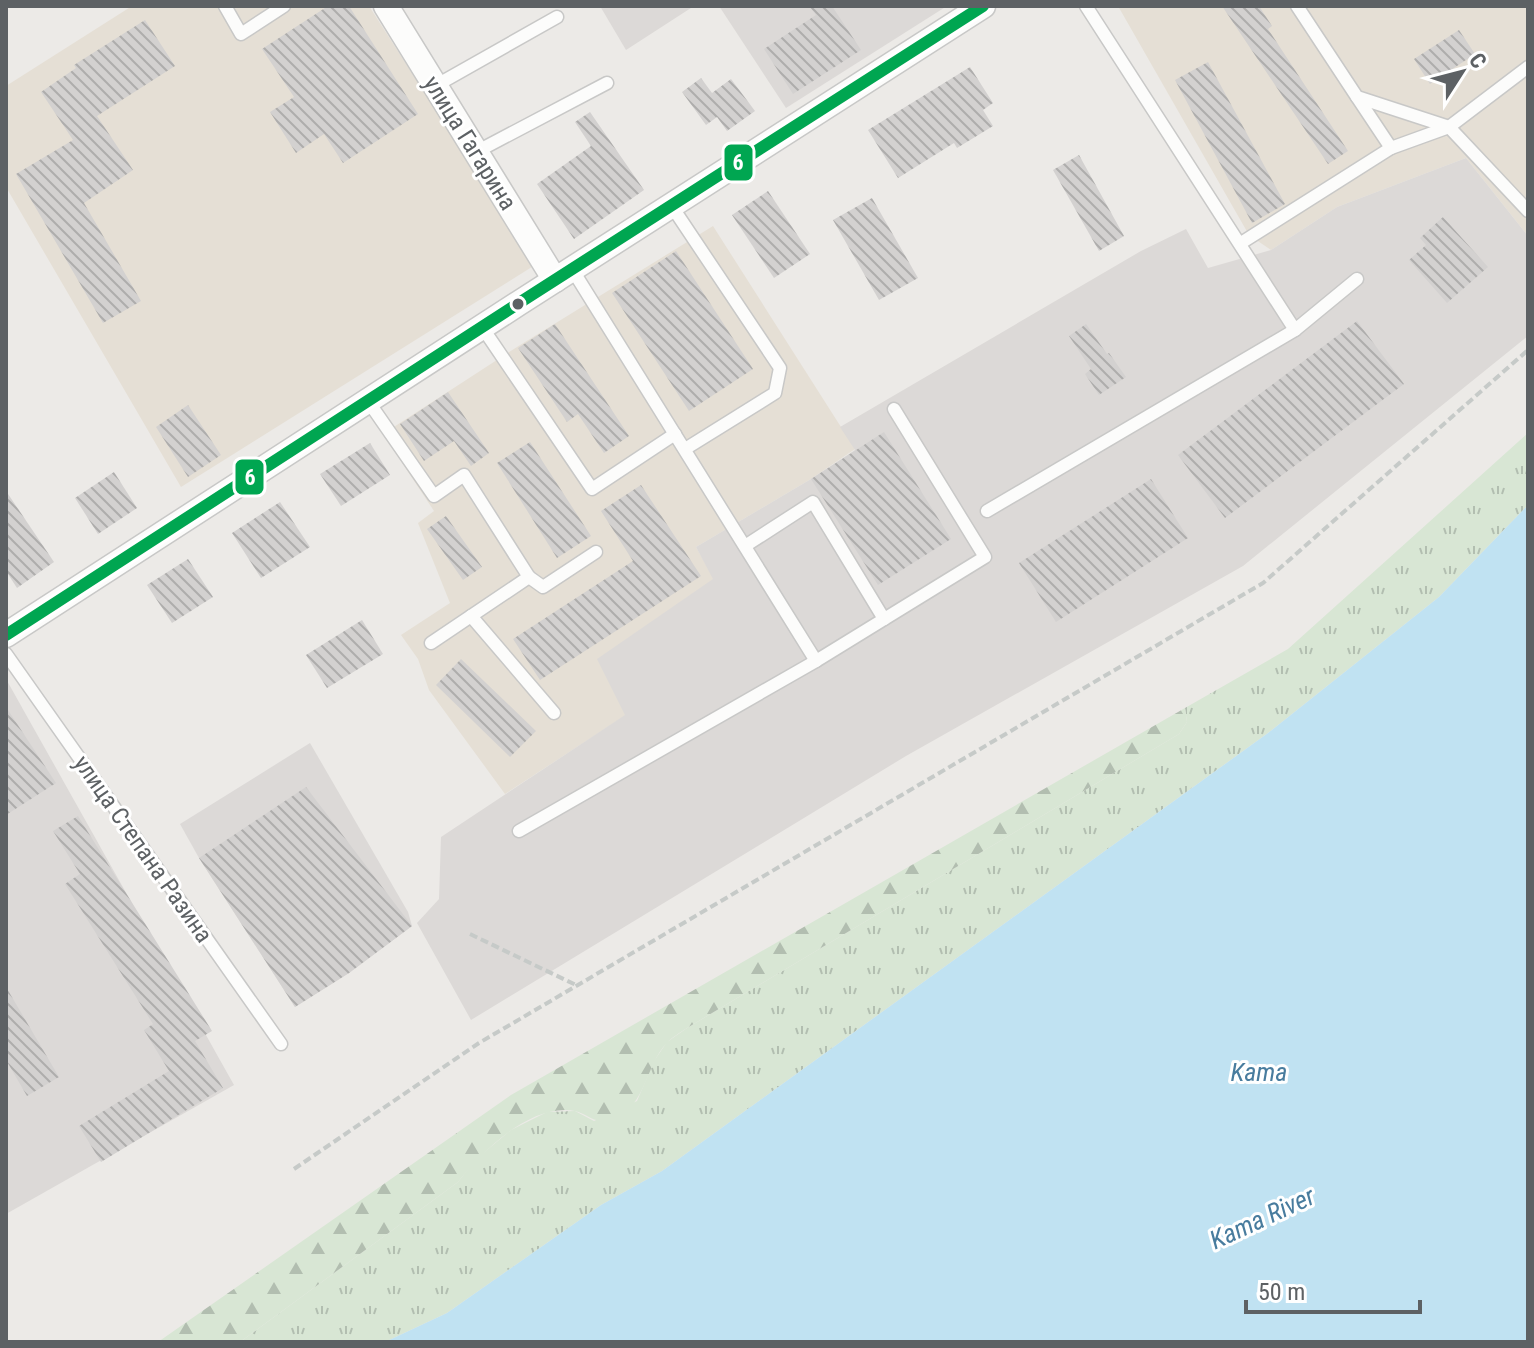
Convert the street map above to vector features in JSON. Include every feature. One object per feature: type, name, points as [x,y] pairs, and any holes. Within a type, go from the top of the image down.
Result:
[{"type":"street","name":"улица Гагарина","points":[[386,6],[476,152],[564,274]]},
{"type":"street","points":[[6,635],[983,6]]},
{"type":"lane","points":[[225,6],[241,34],[284,6]]},
{"type":"lane","points":[[1086,6],[1295,330]]},
{"type":"lane","points":[[1297,6],[1391,148]]},
{"type":"lane","points":[[435,86],[557,17]]},
{"type":"lane","points":[[1241,243],[1391,148],[1449,127],[1528,67]]},
{"type":"lane","points":[[476,152],[607,83]]},
{"type":"lane","points":[[1357,97],[1449,127],[1528,211]]},
{"type":"lane","points":[[671,205],[780,368],[775,393],[685,449]]},
{"type":"lane","points":[[564,274],[685,449],[816,661]]},
{"type":"lane","points":[[987,511],[1295,330],[1357,279]]},
{"type":"lane","points":[[482,327],[592,489],[675,434]]},
{"type":"lane","points":[[368,401],[434,496],[464,475],[529,577],[543,587],[596,552]]},
{"type":"lane","points":[[519,831],[816,661],[985,557],[894,409]]},
{"type":"lane","points":[[745,546],[813,502],[884,619]]},
{"type":"lane","points":[[431,643],[529,577]]},
{"type":"lane","points":[[471,616],[554,713]]},
{"type":"lane","name":"улица Степана Разина","points":[[6,654],[281,1044]]},
{"type":"path","points":[[294,1169],[479,1043],[1263,583],[1528,350]]},
{"type":"path","points":[[470,934],[576,985]]},
{"type":"shaded area","points":[[132,6],[369,6],[535,265],[181,487],[6,187],[6,86]]},
{"type":"shaded area","points":[[600,6],[694,6],[626,50]]},
{"type":"shaded area","points":[[719,6],[947,6],[786,108]]},
{"type":"shaded area","points":[[1118,6],[1528,6],[1528,236],[1466,158],[1337,207],[1271,250],[1249,235]]},
{"type":"shaded area","points":[[1466,158],[1528,236],[1528,336],[1243,566],[906,756],[471,1020],[417,923],[439,899],[441,837],[625,715],[597,659],[713,579],[696,547],[855,450],[840,427],[1141,251],[1186,229],[1208,268],[1271,250],[1337,207]]},
{"type":"shaded area","points":[[713,226],[855,449],[811,479],[696,547],[714,579],[598,659],[626,715],[505,794],[429,690],[418,659],[401,635],[450,603],[418,523],[434,511],[383,434]]},
{"type":"shaded area","points":[[6,679],[234,1085],[6,1214]]},
{"type":"shaded area","points":[[310,743],[408,912],[412,926],[349,973],[295,1007],[180,824]]},
{"type":"green space","points":[[1528,433],[1528,505],[1439,597],[1268,733],[662,1171],[601,1205],[447,1313],[385,1342],[240,1342],[458,1182],[475,1160],[511,1130],[547,1112],[575,1111],[594,1121],[637,1101],[654,1061],[667,1042],[687,1028],[1179,734],[1187,722],[1185,708],[1288,649]]},
{"type":"green space","points":[[1185,708],[1187,722],[1179,734],[674,1037],[660,1052],[640,1094],[626,1111],[602,1120],[575,1111],[558,1110],[525,1122],[494,1144],[458,1182],[240,1342],[158,1342],[511,1095]]},
{"type":"water","name":"Kama","points":[[1528,505],[1528,1342],[385,1342],[447,1313],[601,1205],[662,1171],[1268,733],[1439,597]]},
{"type":"building","points":[[328,6],[349,6],[418,114],[343,163],[324,134],[296,153],[270,112],[294,97],[262,49]]},
{"type":"building","points":[[809,6],[832,6],[861,50],[793,94],[764,49],[816,15]]},
{"type":"building","points":[[1222,6],[1259,6],[1272,26],[1268,29],[1348,151],[1328,164]]},
{"type":"building","points":[[145,20],[175,66],[97,116],[133,170],[84,203],[141,301],[103,323],[16,174],[73,140],[41,92],[76,68],[74,65]]},
{"type":"building","points":[[1459,30],[1475,54],[1430,84],[1414,59]]},
{"type":"building","points":[[1208,62],[1285,204],[1252,223],[1175,80]]},
{"type":"building","points":[[970,67],[993,103],[983,110],[993,126],[957,148],[954,143],[898,178],[868,130]]},
{"type":"building","points":[[701,78],[712,93],[731,79],[755,111],[727,131],[717,117],[706,125],[682,92]]},
{"type":"building","points":[[590,112],[644,190],[574,239],[537,184],[591,146],[575,122]]},
{"type":"building","points":[[1079,155],[1124,236],[1099,251],[1053,170]]},
{"type":"building","points":[[768,191],[810,254],[774,278],[732,215]]},
{"type":"building","points":[[872,198],[918,278],[879,300],[833,220]]},
{"type":"building","points":[[1443,217],[1488,267],[1447,303],[1409,260],[1426,245],[1420,238]]},
{"type":"building","points":[[676,251],[753,369],[689,411],[612,293]]},
{"type":"building","points":[[1357,321],[1404,384],[1225,518],[1178,455]]},
{"type":"building","points":[[555,324],[629,436],[604,453],[578,414],[567,422],[518,348]]},
{"type":"building","points":[[1086,324],[1126,377],[1099,395],[1085,374],[1091,369],[1069,336]]},
{"type":"building","points":[[448,392],[489,453],[471,466],[454,441],[424,461],[400,424]]},
{"type":"building","points":[[188,405],[221,455],[188,477],[156,427]]},
{"type":"building","points":[[884,432],[951,539],[878,585],[811,479]]},
{"type":"building","points":[[530,442],[591,536],[557,558],[497,463]]},
{"type":"building","points":[[370,443],[390,475],[341,506],[320,474]]},
{"type":"building","points":[[114,472],[137,508],[98,534],[75,498]]},
{"type":"building","points":[[1151,479],[1188,538],[1056,622],[1019,563]]},
{"type":"building","points":[[641,485],[701,576],[540,680],[513,639],[633,561],[601,511]]},
{"type":"building","points":[[6,491],[54,562],[17,588],[6,571]]},
{"type":"building","points":[[280,502],[310,547],[261,578],[232,533]]},
{"type":"building","points":[[446,516],[482,567],[463,580],[427,529]]},
{"type":"building","points":[[188,559],[213,597],[172,623],[147,585]]},
{"type":"building","points":[[362,620],[383,654],[327,688],[306,655]]},
{"type":"building","points":[[461,659],[536,731],[510,757],[436,685]]},
{"type":"building","points":[[6,707],[56,783],[6,815]]},
{"type":"building","points":[[306,787],[412,926],[349,973],[295,1007],[199,858]]},
{"type":"building","points":[[78,816],[212,1031],[195,1041],[223,1088],[101,1162],[79,1126],[169,1071],[144,1030],[153,1024],[65,884],[80,874],[53,831]]},
{"type":"building","points":[[6,987],[59,1077],[27,1096],[6,1060]]},
{"type":"transit line","name":"6","points":[[6,635],[983,6]]},
{"type":"water label","name":"Kama River","points":[[1262,1218]]}]
